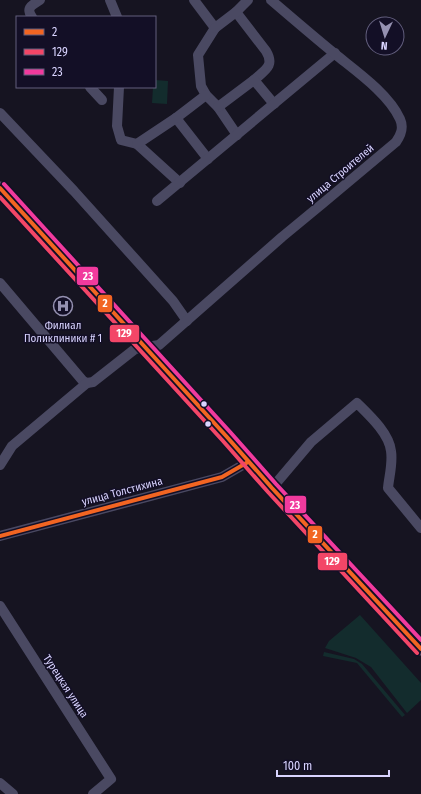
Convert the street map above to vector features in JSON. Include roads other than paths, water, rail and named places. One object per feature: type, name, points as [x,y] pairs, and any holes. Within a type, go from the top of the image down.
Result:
[{"type":"main road","points":[[0,188],[227,437],[248,462],[421,649]]},
{"type":"street","points":[[31,16],[30,14],[31,6],[40,0]]},
{"type":"street","points":[[110,0],[117,16]]},
{"type":"street","points":[[194,0],[215,28]]},
{"type":"street","points":[[236,135],[218,107],[206,95],[201,86],[198,55],[215,28],[236,12],[248,0]]},
{"type":"street","name":"улица Строителей","points":[[0,465],[12,446],[87,383],[93,382],[135,349],[159,345],[282,237],[396,142],[400,135],[402,126],[400,119],[393,108],[368,81],[271,0]]},
{"type":"street","points":[[218,107],[254,80],[268,68],[270,63],[269,57],[236,12]]},
{"type":"street","points":[[158,201],[335,53]]},
{"type":"street","points":[[254,80],[274,104]]},
{"type":"street","points":[[91,88],[102,100]]},
{"type":"street","points":[[119,88],[117,126],[121,140],[137,144],[180,182]]},
{"type":"street","points":[[137,144],[176,118],[206,95]]},
{"type":"street","points":[[0,113],[74,191],[173,301],[187,321]]},
{"type":"street","points":[[176,118],[208,159]]},
{"type":"street","points":[[0,282],[83,381],[87,383]]},
{"type":"street","points":[[272,488],[311,442],[357,403],[382,431],[390,446],[392,453],[388,488],[421,528]]},
{"type":"street","name":"улица Толстихина","points":[[0,536],[222,476],[248,462]]},
{"type":"street","name":"Турецкая улица","points":[[0,606],[111,779],[93,794]]},
{"type":"street","points":[[0,783],[13,794]]},
{"type":"place","name":"Филиал Поликлиники # 1","points":[[63,306]]}]
